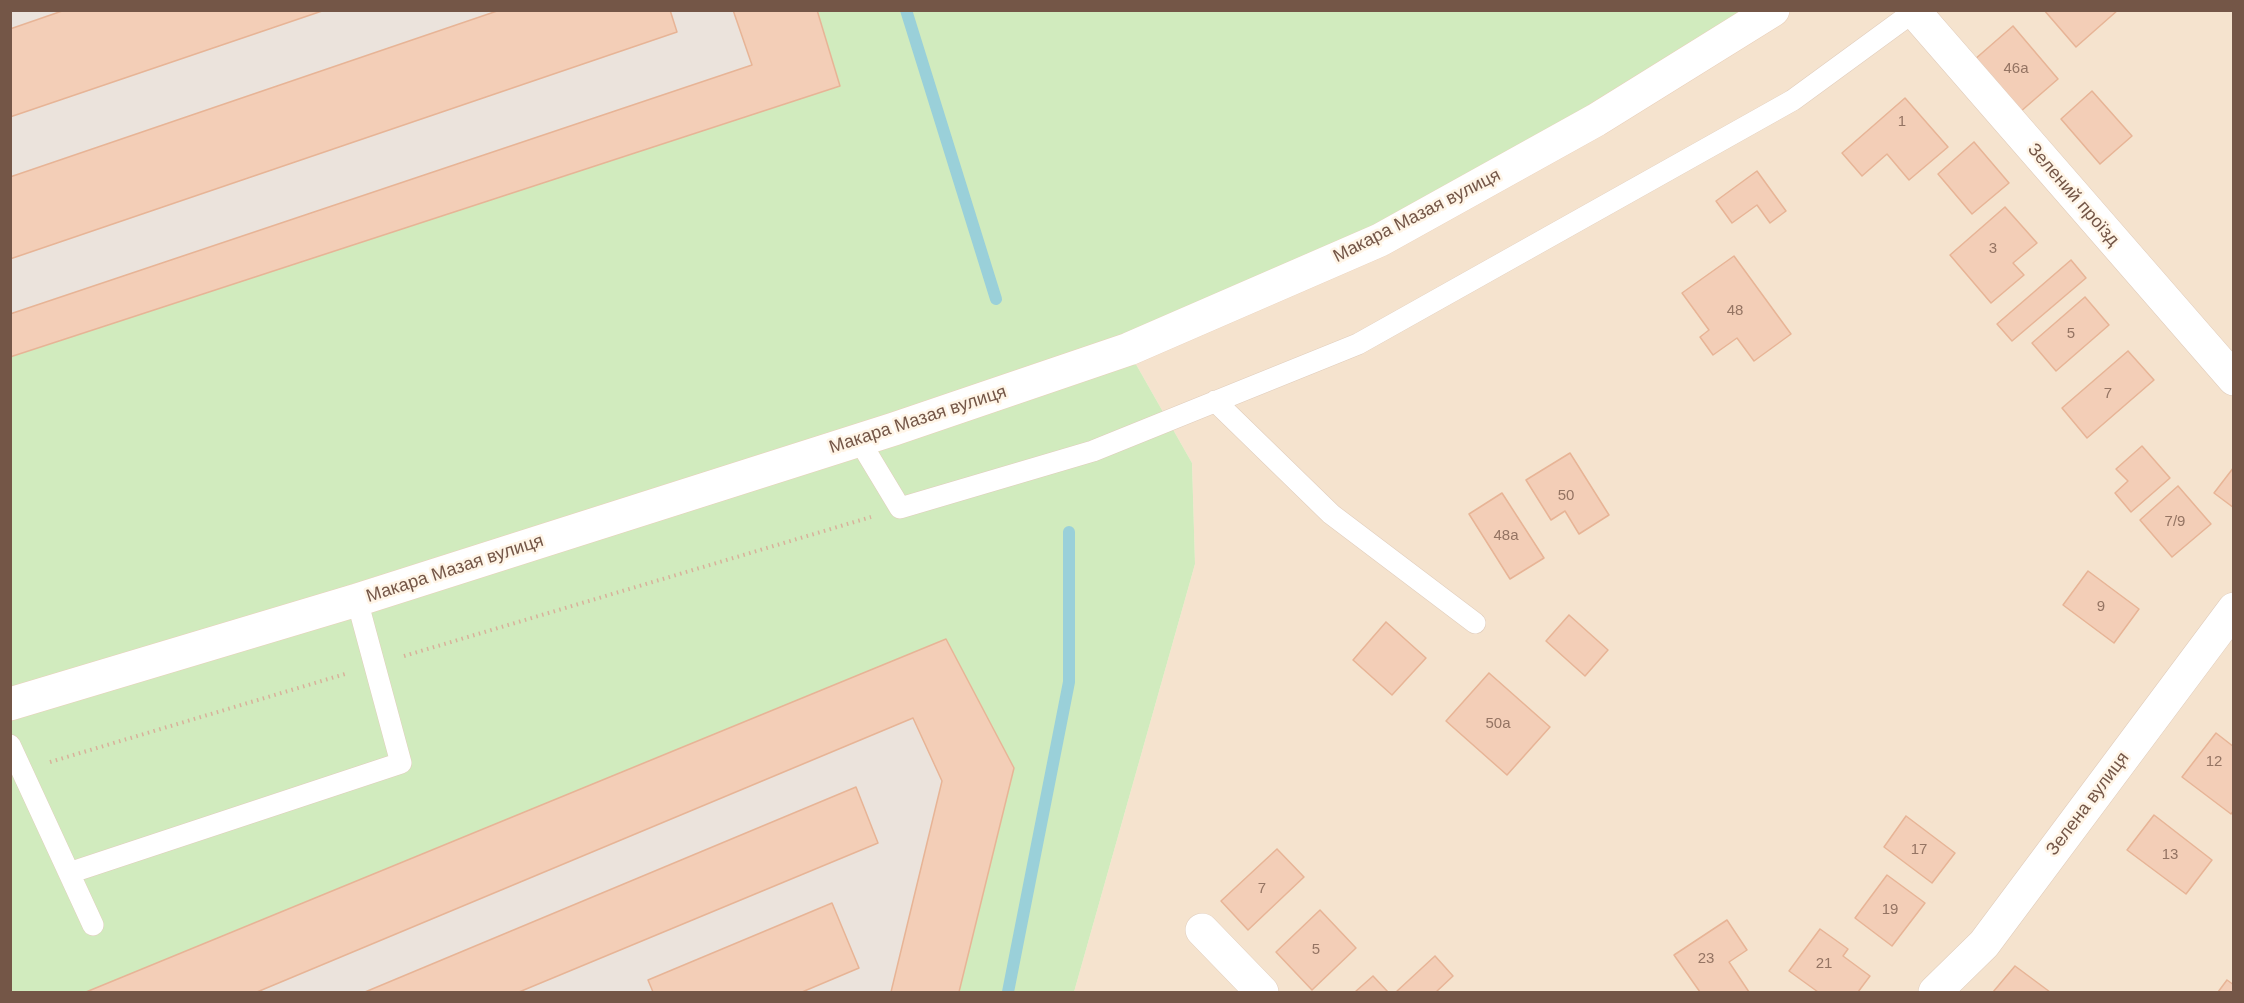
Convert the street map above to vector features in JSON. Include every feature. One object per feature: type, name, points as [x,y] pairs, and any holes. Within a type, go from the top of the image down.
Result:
[{"type":"main road","name":"Макара Мазая вулиця","points":[[10,704],[357,600],[859,440],[1129,349],[1380,240],[1596,120],[1773,10]]},
{"type":"main road","name":"Зелений проїзд","points":[[1914,11],[2234,379]]},
{"type":"main road","name":"Зелена вулиця","points":[[1935,993],[1984,944],[2234,609]]},
{"type":"main road","points":[[1202,930],[1262,993]]},
{"type":"lane","points":[[859,440],[900,508],[1093,451],[1358,344],[1793,100],[1914,11]]},
{"type":"lane","points":[[1215,401],[1331,514],[1475,623]]},
{"type":"lane","points":[[69,873],[401,763],[357,600]]},
{"type":"lane","points":[[10,746],[93,925]]},
{"type":"path","points":[[22,771],[900,508]]},
{"type":"shaded area","points":[[10,11],[817,11],[840,86],[11,357]]},
{"type":"shaded area","points":[[1791,11],[2233,11],[2233,992],[1074,992],[1195,564],[1192,463],[1133,359],[1769,26]]},
{"type":"shaded area","points":[[946,639],[1014,768],[959,992],[86,992]]},
{"type":"green space","points":[[817,11],[1744,11],[1588,107],[1373,226],[1124,334],[889,414],[325,593],[11,688],[10,357],[840,86]]},
{"type":"green space","points":[[1133,359],[1192,463],[1195,564],[1074,992],[959,992],[1014,768],[946,639],[86,992],[11,992],[11,715]]},
{"type":"building","points":[[65,10],[325,10],[10,117],[10,29]]},
{"type":"building","points":[[500,10],[670,10],[677,32],[10,259],[10,177]]},
{"type":"building","points":[[733,10],[817,10],[840,86],[10,357],[10,314],[752,65]]},
{"type":"building","points":[[2044,10],[2118,10],[2076,47]]},
{"type":"building","points":[[2013,26],[2058,79],[2020,112],[1974,60]]},
{"type":"building","points":[[2092,91],[2132,136],[2100,164],[2061,119]]},
{"type":"building","points":[[1905,98],[1948,147],[1909,180],[1887,154],[1862,176],[1842,153]]},
{"type":"building","points":[[1974,142],[2009,183],[1972,214],[1938,174]]},
{"type":"building","points":[[1757,171],[1786,211],[1770,223],[1757,205],[1732,223],[1716,201]]},
{"type":"building","points":[[2005,207],[2037,243],[2013,263],[2024,275],[1991,303],[1950,255]]},
{"type":"building","points":[[1734,256],[1791,334],[1754,361],[1737,338],[1713,355],[1700,337],[1709,330],[1682,293]]},
{"type":"building","points":[[2071,260],[2086,278],[2012,341],[1997,324]]},
{"type":"building","points":[[2085,297],[2109,325],[2056,371],[2032,343]]},
{"type":"building","points":[[2128,351],[2154,380],[2087,438],[2062,408]]},
{"type":"building","points":[[2142,446],[2170,478],[2131,512],[2115,493],[2128,481],[2116,469]]},
{"type":"building","points":[[1570,453],[1609,515],[1579,534],[1565,511],[1551,520],[1526,480]]},
{"type":"building","points":[[2234,467],[2234,508],[2214,493]]},
{"type":"building","points":[[2178,486],[2211,524],[2172,557],[2140,520]]},
{"type":"building","points":[[1502,493],[1544,558],[1510,579],[1469,514]]},
{"type":"building","points":[[2088,571],[2139,609],[2114,643],[2063,605]]},
{"type":"building","points":[[1569,615],[1608,650],[1585,676],[1546,641]]},
{"type":"building","points":[[1386,622],[1426,658],[1392,695],[1353,660]]},
{"type":"building","points":[[946,639],[1014,768],[959,992],[891,992],[942,781],[913,718],[257,992],[86,992]]},
{"type":"building","points":[[1489,673],[1550,727],[1507,775],[1446,721]]},
{"type":"building","points":[[2216,733],[2234,747],[2234,810],[2231,814],[2182,777]]},
{"type":"building","points":[[856,787],[878,843],[519,992],[365,992]]},
{"type":"building","points":[[2154,815],[2212,860],[2186,894],[2127,850]]},
{"type":"building","points":[[1906,816],[1955,853],[1932,883],[1884,847]]},
{"type":"building","points":[[1277,849],[1304,877],[1248,930],[1221,901]]},
{"type":"building","points":[[1887,875],[1925,903],[1892,946],[1855,918]]},
{"type":"building","points":[[832,903],[859,968],[802,992],[653,992],[648,980]]},
{"type":"building","points":[[1320,910],[1356,948],[1312,990],[1276,952]]},
{"type":"building","points":[[1727,920],[1747,950],[1729,962],[1749,992],[1700,992],[1674,955]]},
{"type":"building","points":[[1820,929],[1848,949],[1843,956],[1870,976],[1858,992],[1818,992],[1789,971]]},
{"type":"building","points":[[1435,956],[1453,976],[1436,992],[1396,992]]},
{"type":"building","points":[[2015,966],[2050,992],[1993,992]]},
{"type":"building","points":[[1373,976],[1388,992],[1355,992]]},
{"type":"building","points":[[2227,980],[2234,985],[2234,992],[2218,992]]},
{"type":"waterway","points":[[906,10],[996,299]]},
{"type":"waterway","points":[[1008,992],[1069,682],[1069,532]]}]
